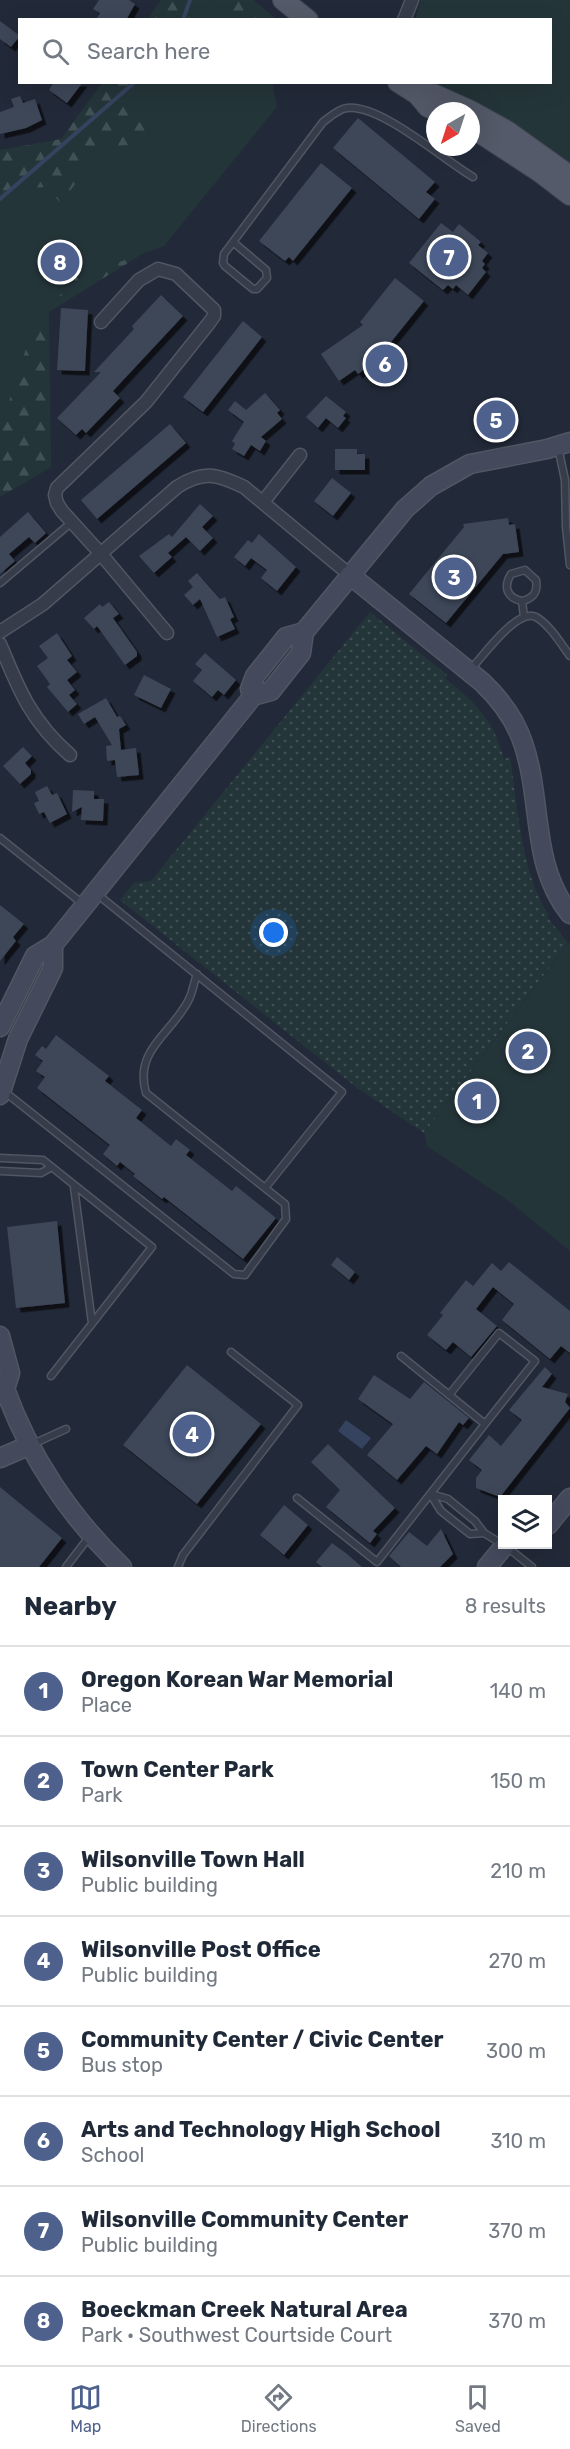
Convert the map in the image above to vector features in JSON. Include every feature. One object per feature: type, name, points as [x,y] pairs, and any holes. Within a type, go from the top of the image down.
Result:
[{"type":"main road","points":[[283,0],[306,18]]},
{"type":"main road","points":[[401,84],[417,94],[426,105]]},
{"type":"main road","points":[[417,94],[433,94],[451,102]]},
{"type":"main road","points":[[480,116],[507,131],[570,176]]},
{"type":"main road","points":[[480,133],[540,172],[570,195]]},
{"type":"main road","points":[[0,1027],[36,956],[53,945],[253,696],[250,689],[252,681],[262,666],[286,637],[304,632],[405,509],[441,479],[456,471],[483,461],[564,445]]},
{"type":"main road","points":[[350,575],[469,671],[501,702],[519,732],[527,758],[544,863],[551,885],[570,914]]},
{"type":"main road","points":[[1,1092],[18,1039],[53,968],[53,945]]},
{"type":"main road","points":[[0,1336],[10,1373],[3,1387],[30,1445],[59,1493],[91,1534],[122,1567]]},
{"type":"main road","points":[[0,1458],[30,1445]]},
{"type":"main road","points":[[552,1521],[570,1498]]},
{"type":"main road","points":[[487,1567],[500,1549]]},
{"type":"street","points":[[405,18],[412,0]]},
{"type":"street","points":[[101,322],[139,280],[158,269],[176,274],[209,305],[214,313],[209,323],[146,402],[57,488],[55,495],[57,503],[72,522],[168,633]]},
{"type":"street","points":[[262,502],[300,455]]},
{"type":"street","points":[[0,632],[43,604],[189,480],[201,476],[223,477],[244,487],[350,575]]},
{"type":"street","points":[[0,644],[31,713],[50,738],[70,755]]},
{"type":"lane","points":[[233,242],[266,270],[267,278],[257,289],[253,290],[223,263],[224,254],[233,242],[323,122],[346,108],[362,108],[394,125],[473,177]]},
{"type":"lane","points":[[564,445],[568,496],[566,538],[570,565]]},
{"type":"lane","points":[[0,583],[72,522]]},
{"type":"lane","points":[[525,570],[532,574],[537,587],[535,594],[522,601],[515,600],[506,588],[511,574],[525,570]]},
{"type":"lane","points":[[522,601],[524,617]]},
{"type":"lane","points":[[469,671],[508,628],[518,619],[530,615],[537,618],[555,636],[570,657]]},
{"type":"lane","points":[[0,838],[197,974],[342,1092],[265,1188]]},
{"type":"lane","points":[[1,1092],[234,1274],[245,1275],[286,1219],[285,1204],[146,1093],[142,1078],[147,1055],[190,999],[197,974]]},
{"type":"lane","points":[[0,1158],[43,1160],[50,1168],[152,1248],[51,1376]]},
{"type":"lane","points":[[0,1171],[41,1173],[50,1168]]},
{"type":"lane","points":[[74,1187],[92,1323]]},
{"type":"lane","points":[[297,1498],[377,1562],[535,1361],[499,1333],[449,1395]]},
{"type":"lane","points":[[178,1567],[183,1555],[298,1405],[231,1352]]},
{"type":"lane","points":[[401,1356],[485,1424]]},
{"type":"lane","points":[[30,1445],[66,1429]]},
{"type":"lane","points":[[430,1494],[441,1511],[470,1534],[484,1533]]},
{"type":"lane","points":[[430,1494],[448,1499],[475,1521],[484,1533],[498,1541]]},
{"type":"lane","points":[[66,1567],[91,1534]]},
{"type":"lane","points":[[510,1549],[532,1567]]},
{"type":"green space","points":[[161,0],[253,0],[275,18],[148,18]]},
{"type":"green space","points":[[203,0],[209,0],[232,18],[190,18],[195,8]]},
{"type":"green space","points":[[421,0],[570,0],[570,168],[480,111],[480,102],[465,102],[426,84],[552,84],[552,18],[416,18]]},
{"type":"green space","points":[[101,84],[274,84],[259,109],[155,246],[49,312],[51,467],[0,497],[0,150],[61,139]]},
{"type":"green space","points":[[140,84],[272,84],[277,107],[164,246],[75,278],[34,324],[0,429],[0,191],[45,187],[61,203],[100,151],[125,145],[146,149],[152,138],[132,110],[135,90]]},
{"type":"green space","points":[[370,612],[447,675],[445,678],[474,704],[489,722],[504,759],[510,757],[518,817],[532,881],[549,915],[547,917],[568,943],[424,1133],[356,1087],[120,900],[134,883],[151,881]]},
{"type":"green space","points":[[570,941],[570,1251],[510,1202],[427,1146],[424,1133]]},
{"type":"water","points":[[346,1420],[371,1438],[362,1449],[338,1431]]},
{"type":"building","points":[[99,0],[129,0],[135,4],[127,18],[97,18],[100,13],[93,9]]},
{"type":"building","points":[[0,21],[18,34],[18,38],[11,47],[0,39]]},
{"type":"building","points":[[53,84],[81,84],[67,103],[49,90]]},
{"type":"building","points":[[20,96],[23,103],[35,99],[42,120],[26,128],[0,134],[0,112],[14,107],[11,99]]},
{"type":"building","points":[[358,118],[435,182],[426,192],[435,199],[419,219],[333,148]]},
{"type":"building","points":[[321,163],[352,188],[293,261],[289,257],[285,261],[259,241]]},
{"type":"building","points":[[441,223],[453,232],[459,224],[481,242],[478,245],[488,253],[482,261],[485,264],[482,268],[486,272],[468,295],[456,285],[453,289],[448,285],[443,290],[409,263]]},
{"type":"building","points":[[395,278],[424,301],[387,347],[365,363],[368,367],[358,374],[355,370],[339,381],[321,354],[363,325],[360,322]]},
{"type":"building","points":[[161,295],[183,316],[113,391],[120,398],[86,433],[82,429],[76,435],[57,418],[101,372],[94,372],[134,329],[132,326]]},
{"type":"building","points":[[61,308],[88,310],[85,371],[57,370]]},
{"type":"building","points":[[243,321],[262,337],[203,412],[183,397]]},
{"type":"building","points":[[265,393],[280,410],[277,413],[282,419],[261,437],[266,441],[260,451],[251,445],[244,456],[232,449],[235,444],[232,441],[244,422],[228,410],[235,401],[246,410]]},
{"type":"building","points":[[326,396],[346,412],[343,416],[346,418],[338,428],[326,418],[318,428],[306,417]]},
{"type":"building","points":[[170,424],[186,443],[97,519],[81,500]]},
{"type":"building","points":[[335,449],[357,449],[357,454],[365,454],[365,470],[335,470]]},
{"type":"building","points":[[332,478],[351,493],[333,516],[314,501]]},
{"type":"building","points":[[200,504],[213,516],[202,527],[213,538],[200,551],[186,537],[168,553],[172,557],[154,573],[139,556],[169,534],[172,537]]},
{"type":"building","points":[[28,512],[46,533],[35,543],[29,537],[9,554],[15,561],[0,574],[0,537]]},
{"type":"building","points":[[508,518],[509,525],[515,524],[519,552],[503,554],[446,623],[409,594],[464,527],[463,524]]},
{"type":"building","points":[[259,534],[296,567],[277,591],[261,578],[267,570],[251,558],[245,566],[234,557],[248,540],[252,543]]},
{"type":"building","points":[[197,573],[220,599],[225,597],[234,617],[230,619],[235,629],[217,637],[200,599],[193,605],[184,595],[193,587],[188,581]]},
{"type":"building","points":[[109,602],[119,614],[113,618],[137,652],[137,656],[125,665],[97,626],[94,629],[84,618],[100,604],[102,607]]},
{"type":"building","points":[[57,633],[72,656],[67,660],[77,672],[67,680],[75,690],[69,695],[77,704],[68,712],[47,687],[50,684],[37,666],[48,658],[39,646]]},
{"type":"building","points":[[205,653],[236,680],[224,695],[218,690],[212,697],[193,681],[202,670],[195,664]]},
{"type":"building","points":[[144,675],[171,689],[161,708],[134,695]]},
{"type":"building","points":[[106,698],[117,717],[120,716],[126,725],[119,729],[121,750],[136,748],[139,775],[117,777],[115,760],[107,761],[106,746],[112,745],[95,717],[84,724],[78,714]]},
{"type":"building","points":[[23,747],[32,756],[25,763],[31,770],[31,774],[20,784],[3,766]]},
{"type":"building","points":[[47,786],[52,795],[57,793],[67,814],[50,823],[44,812],[39,814],[34,803],[39,801],[35,792]]},
{"type":"building","points":[[73,790],[94,791],[94,799],[104,799],[103,821],[81,820],[82,807],[72,812]]},
{"type":"building","points":[[0,905],[24,924],[13,937],[16,941],[0,961]]},
{"type":"building","points":[[56,1035],[109,1076],[105,1081],[142,1110],[136,1118],[171,1146],[176,1139],[190,1150],[186,1155],[232,1191],[236,1186],[276,1218],[243,1259],[164,1197],[162,1199],[133,1176],[135,1174],[120,1162],[117,1166],[103,1154],[110,1145],[37,1088],[45,1077],[36,1071],[43,1061],[35,1055],[42,1046],[46,1049]]},
{"type":"building","points":[[57,1221],[65,1303],[16,1308],[7,1227]]},
{"type":"building","points":[[337,1257],[355,1272],[349,1280],[331,1265]]},
{"type":"building","points":[[509,1262],[570,1311],[570,1353],[561,1346],[550,1359],[502,1320],[514,1304],[493,1287],[476,1309],[497,1326],[471,1357],[453,1342],[446,1350],[427,1335],[443,1315],[440,1313],[466,1280],[473,1286],[492,1263],[501,1271]]},
{"type":"building","points":[[187,1365],[261,1424],[197,1504],[123,1445]]},
{"type":"building","points":[[545,1367],[552,1374],[542,1387],[568,1394],[565,1402],[570,1408],[502,1495],[498,1496],[476,1488],[476,1478],[482,1470],[469,1460],[489,1435],[501,1446],[522,1420],[509,1410]]},
{"type":"building","points":[[374,1375],[410,1399],[424,1382],[469,1418],[463,1425],[459,1422],[437,1454],[426,1446],[397,1480],[367,1455],[393,1424],[358,1399]]},
{"type":"building","points":[[328,1444],[395,1508],[373,1531],[377,1534],[370,1543],[326,1507],[340,1490],[311,1462]]},
{"type":"building","points":[[0,1487],[62,1538],[39,1567],[0,1567]]},
{"type":"building","points":[[284,1505],[308,1525],[284,1555],[260,1535]]},
{"type":"building","points":[[441,1529],[453,1554],[440,1567],[401,1567],[389,1556],[409,1532],[427,1546]]},
{"type":"building","points":[[332,1543],[362,1567],[322,1567],[316,1562]]},
{"type":"waterway","points":[[184,18],[190,0]]},
{"type":"waterway","points":[[0,199],[133,84]]},
{"type":"place","name":"Wilsonville Community Center","points":[[449,257]]},
{"type":"place","name":"Boeckman Creek Natural Area","points":[[60,262]]},
{"type":"place","name":"Arts and Technology High School","points":[[385,364]]},
{"type":"place","name":"Community Center / Civic Center","points":[[496,420]]},
{"type":"place","name":"Wilsonville Town Hall","points":[[454,577]]},
{"type":"place","name":"Town Center Park","points":[[528,1051]]},
{"type":"place","name":"Oregon Korean War Memorial","points":[[477,1101]]},
{"type":"place","name":"Wilsonville Post Office","points":[[192,1434]]}]
